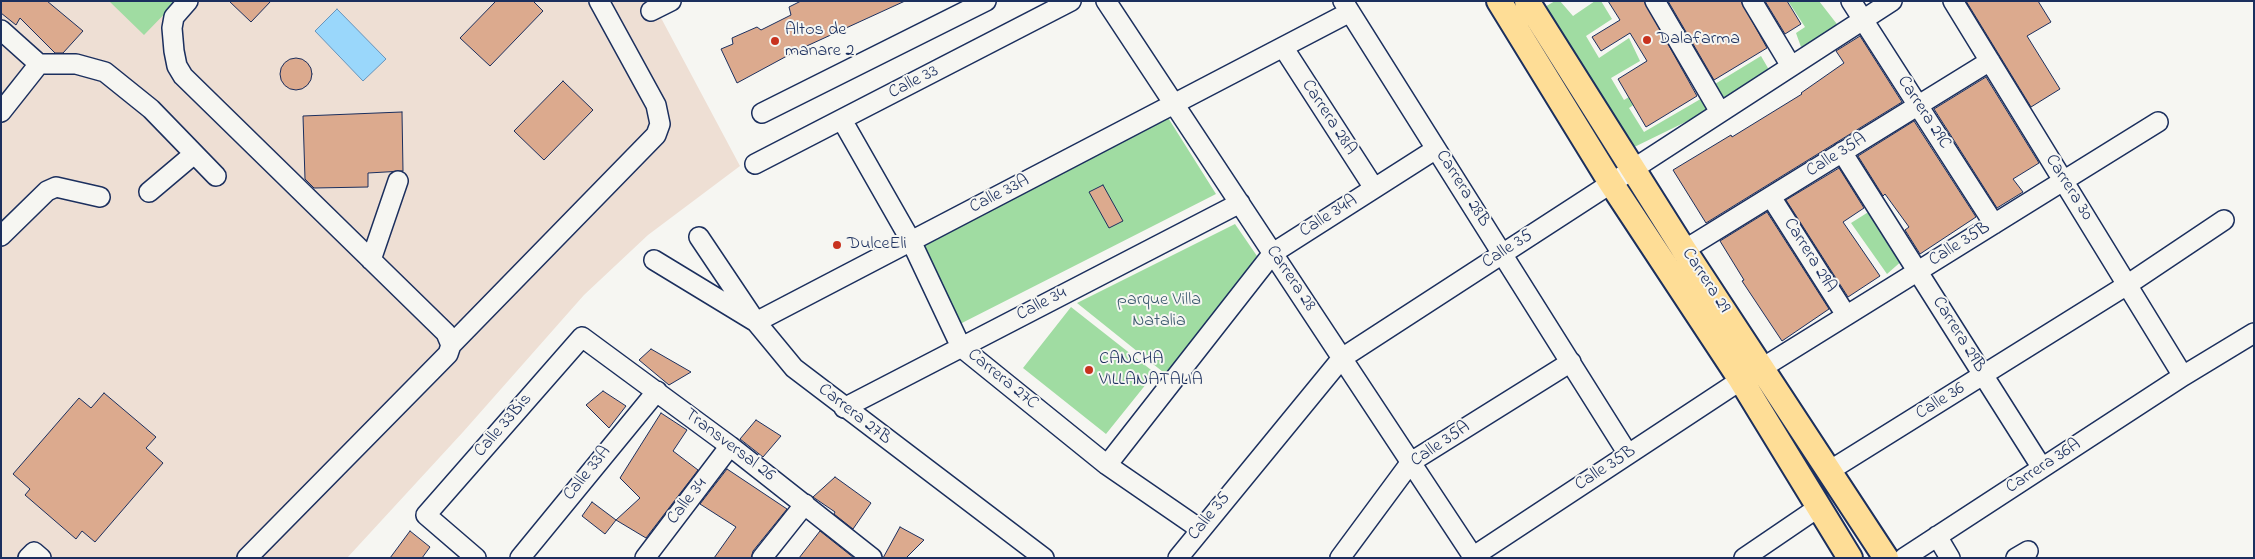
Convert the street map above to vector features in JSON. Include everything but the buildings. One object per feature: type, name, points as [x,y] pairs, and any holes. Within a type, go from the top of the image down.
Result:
[{"type":"main road","name":"Carrera 29","points":[[1499,1],[1611,183],[1741,380],[1850,558]]},
{"type":"main road","name":"Carrera 29","points":[[1527,1],[1684,250],[1886,558]]},
{"type":"street","points":[[188,1],[174,17],[172,28],[177,66],[183,76],[449,339]]},
{"type":"street","points":[[247,558],[448,354],[449,339],[656,135],[660,124],[656,105],[599,1]]},
{"type":"street","points":[[651,11],[671,1]]},
{"type":"street","points":[[762,113],[986,1]]},
{"type":"street","name":"Calle 33","points":[[755,164],[1071,1]]},
{"type":"street","name":"Carrera 28","points":[[1106,1],[1473,557]]},
{"type":"street","points":[[1655,1],[1720,112]]},
{"type":"street","points":[[1752,1],[1791,66]]},
{"type":"street","name":"Carrera 29C","points":[[1851,1],[1994,224]]},
{"type":"street","name":"Calle 35","points":[[1178,558],[1342,358],[1892,1]]},
{"type":"street","name":"Carrera 30","points":[[1953,1],[2184,376]]},
{"type":"street","name":"Calle 33A","points":[[756,322],[1283,47],[1346,7]]},
{"type":"street","name":"Carrera 28B","points":[[1346,7],[1628,454]]},
{"type":"street","points":[[1,30],[39,64],[76,64],[105,72],[151,109],[216,176]]},
{"type":"street","name":"Carrera 28A","points":[[1283,47],[1374,188]]},
{"type":"street","name":"Calle 35A","points":[[1684,250],[1990,61]]},
{"type":"street","points":[[1,112],[39,64]]},
{"type":"street","name":"Carrera 27C","points":[[842,120],[911,241],[961,347],[1107,465],[1200,529]]},
{"type":"street","name":"Calle 35B","points":[[1762,368],[2158,122]]},
{"type":"street","name":"Calle 34A","points":[[1107,465],[1272,253],[1436,149]]},
{"type":"street","name":"Carrera 29B","points":[[1842,152],[2042,468]]},
{"type":"street","points":[[149,192],[194,154]]},
{"type":"street","points":[[371,260],[398,181]]},
{"type":"street","points":[[1,236],[47,191],[56,187],[100,197]]},
{"type":"street","name":"Carrera 29A","points":[[1771,197],[1846,315]]},
{"type":"street","name":"Calle 34","points":[[844,408],[1240,203]]},
{"type":"street","name":"Calle 36","points":[[1829,471],[2128,285],[2224,220]]},
{"type":"street","name":"Carrera 27B","points":[[699,237],[756,322],[794,368],[844,408],[1044,558]]},
{"type":"street","points":[[654,260],[756,322]]},
{"type":"street","name":"Carrera 36A","points":[[1904,558],[2184,376],[2254,333]]},
{"type":"street","name":"Transversal 26","points":[[582,337],[730,446],[872,558]]},
{"type":"street","name":"Calle 33Bis","points":[[476,558],[426,515],[582,337]]},
{"type":"street","name":"Calle 35A","points":[[1340,558],[1411,462],[1571,362]]},
{"type":"street","name":"Calle 35B","points":[[1473,557],[1741,380]]},
{"type":"street","name":"Calle 33A","points":[[520,558],[657,391]]},
{"type":"street","name":"Calle 34","points":[[645,558],[730,446]]},
{"type":"street","points":[[762,558],[804,504]]},
{"type":"street","points":[[1744,558],[1819,507]]},
{"type":"street","points":[[1937,536],[1950,558]]},
{"type":"street","points":[[28,558],[34,552],[41,558]]},
{"type":"shaded area","points":[[1,1],[652,1],[740,166],[648,235],[584,295],[463,432],[347,558],[1,558]]},
{"type":"green space","points":[[109,1],[177,1],[144,35]]},
{"type":"green space","points":[[1555,1],[1560,1],[1573,16],[1595,1],[1601,1],[1612,19],[1586,36],[1599,58],[1629,38],[1640,61],[1611,78],[1624,100],[1654,82],[1657,89],[1629,108],[1644,132],[1704,97],[1708,111],[1620,154],[1538,11]]},
{"type":"green space","points":[[1788,1],[1819,1],[1840,28],[1801,47],[1796,33],[1805,27]]},
{"type":"green space","points":[[1761,56],[1772,75],[1724,100],[1715,84]]},
{"type":"green space","points":[[1160,105],[1216,194],[956,326],[912,244]]},
{"type":"green space","points":[[1870,211],[1904,259],[1887,274],[1851,223]]},
{"type":"green space","name":"parque Villa Natalia","points":[[1235,224],[1257,256],[1168,376],[1077,303]]},
{"type":"green space","name":"CANCHA VILLANATALIA","points":[[1071,307],[1155,373],[1106,434],[1023,368]]},
{"type":"water","points":[[337,9],[386,59],[363,81],[315,31]]},
{"type":"place","name":"Dalafarma","points":[[1647,40]]},
{"type":"place","name":"Altos de manare 2","points":[[775,41]]},
{"type":"place","name":"DulceEli","points":[[837,245]]},
{"type":"place","name":"CANCHA VILLANATALIA","points":[[1089,370]]}]
